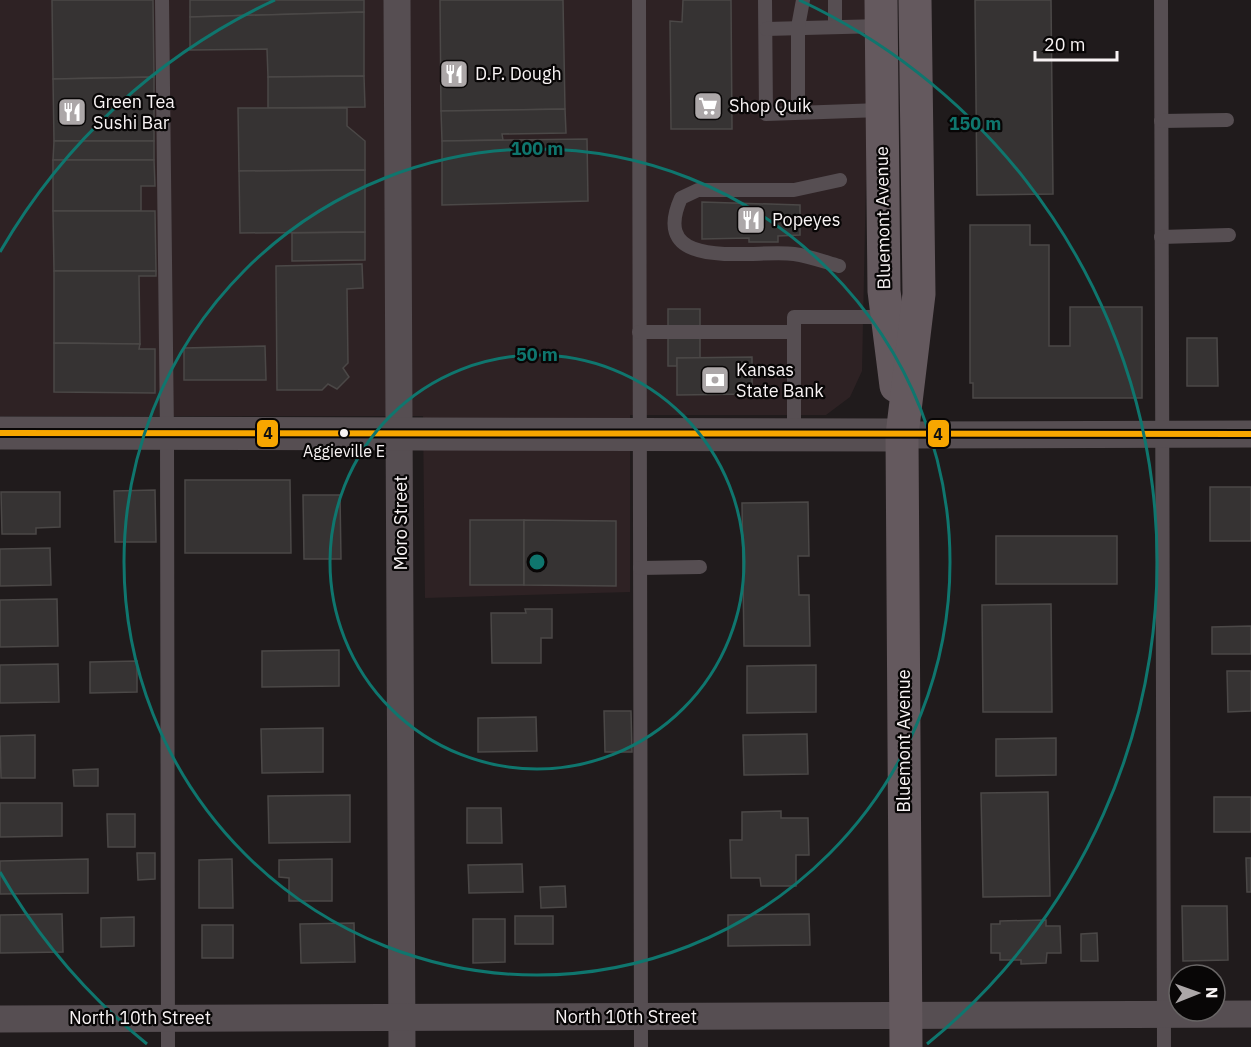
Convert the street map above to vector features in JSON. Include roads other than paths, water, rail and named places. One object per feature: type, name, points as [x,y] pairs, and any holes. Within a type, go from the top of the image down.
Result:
[{"type":"main road","name":"Bluemont Avenue","points":[[902,435],[919,294],[913,3]]},
{"type":"main road","name":"Bluemont Avenue","points":[[881,13],[884,291],[902,435],[906,1032]]},
{"type":"street","name":"Moro Street","points":[[396,0],[402,1047]]},
{"type":"street","points":[[0,433],[1251,434]]},
{"type":"street","name":"North 10th Street","points":[[0,1019],[641,1017],[906,1032],[1164,1014],[1251,1014]]},
{"type":"lane","points":[[162,0],[167,434],[168,1047]]},
{"type":"lane","points":[[639,0],[641,1047]]},
{"type":"lane","points":[[765,0],[766,114],[881,110]]},
{"type":"lane","points":[[798,112],[798,27],[803,0]]},
{"type":"lane","points":[[835,0],[836,27]]},
{"type":"lane","points":[[1161,0],[1164,1047]]},
{"type":"lane","points":[[766,29],[836,27],[881,13]]},
{"type":"lane","points":[[1161,121],[1227,120]]},
{"type":"lane","points":[[839,266],[795,254],[698,253],[681,242],[674,221],[681,198],[698,190],[794,190],[840,180]]},
{"type":"lane","points":[[1161,237],[1229,235]]},
{"type":"lane","points":[[794,434],[794,316],[887,317]]},
{"type":"lane","points":[[639,332],[794,332]]},
{"type":"lane","points":[[640,568],[700,567]]},
{"type":"place","name":"D.P. Dough","points":[[454,74]]},
{"type":"place","name":"Shop Quik","points":[[708,106]]},
{"type":"place","name":"Green Tea Sushi Bar","points":[[72,112]]},
{"type":"place","name":"Popeyes","points":[[751,220]]},
{"type":"place","name":"Kansas State Bank","points":[[715,380]]},
{"type":"place","name":"Aggieville E","points":[[344,433]]}]
